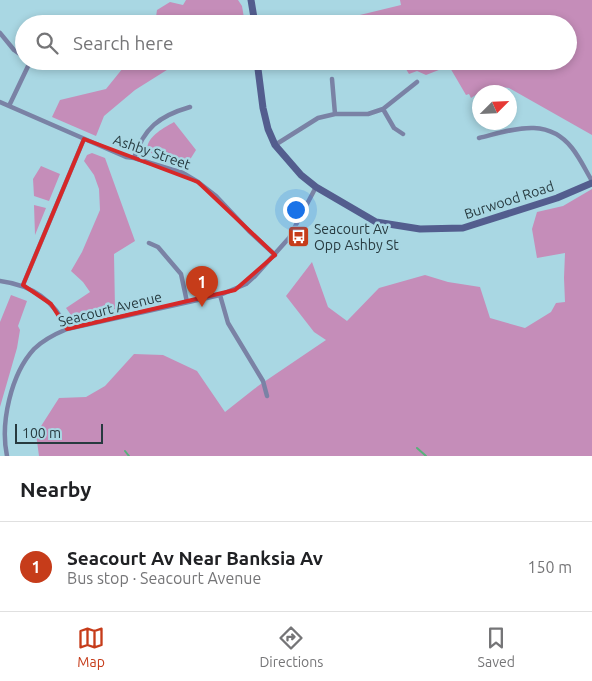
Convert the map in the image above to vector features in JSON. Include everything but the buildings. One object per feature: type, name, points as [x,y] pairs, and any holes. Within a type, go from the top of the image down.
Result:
[{"type":"main road","points":[[251,0],[254,15]]},
{"type":"main road","name":"Burwood Road","points":[[258,70],[263,108],[268,129],[275,145],[301,175],[316,187],[376,222],[420,230],[463,228],[482,224],[557,198],[592,182]]},
{"type":"street","points":[[0,33],[15,51]]},
{"type":"street","points":[[9,106],[26,70]]},
{"type":"street","points":[[332,79],[335,114]]},
{"type":"street","points":[[275,145],[318,118],[335,114],[368,114],[383,109],[417,82]]},
{"type":"street","name":"Ashby Street","points":[[0,102],[126,157],[183,173],[216,196],[275,255]]},
{"type":"street","points":[[134,158],[139,142],[152,126],[174,112],[190,107]]},
{"type":"street","points":[[383,109],[394,128],[402,134]]},
{"type":"street","points":[[479,138],[518,128],[543,129],[555,134],[573,148],[592,182]]},
{"type":"street","points":[[23,285],[84,139]]},
{"type":"street","name":"Seacourt Avenue","points":[[7,456],[4,443],[4,428],[9,401],[16,378],[25,360],[35,348],[46,339],[67,328],[220,295],[246,284],[275,255],[296,228],[316,187]]},
{"type":"street","points":[[149,243],[158,247],[180,274],[187,302]]},
{"type":"street","points":[[0,281],[23,285],[42,296],[60,314],[67,328]]},
{"type":"street","points":[[220,295],[226,318],[263,381],[267,396]]},
{"type":"highlighted area","points":[[84,139],[198,182],[275,255],[235,290],[67,329],[51,304],[23,285]]},
{"type":"shaded area","points":[[186,0],[238,0],[242,6],[244,15],[156,15],[157,10],[170,2],[183,5]]},
{"type":"shaded area","points":[[400,0],[592,0],[592,135],[517,93],[517,85],[472,85],[471,98],[469,94],[466,95],[451,70],[577,70],[577,15],[360,15],[401,5]]},
{"type":"shaded area","points":[[121,70],[167,70],[135,90],[104,116],[96,136],[52,117],[60,100],[106,89]]},
{"type":"shaded area","points":[[407,70],[439,70],[426,75],[417,71],[409,74]]},
{"type":"shaded area","points":[[174,122],[196,150],[186,166],[151,153],[147,148],[148,143],[154,136]]},
{"type":"shaded area","points":[[92,153],[105,158],[135,241],[114,254],[115,309],[76,317],[71,315],[66,308],[90,292],[83,282],[71,271],[82,252],[100,210],[99,189],[94,175],[84,161],[87,155]]},
{"type":"shaded area","points":[[41,166],[60,174],[49,201],[34,196],[33,179]]},
{"type":"shaded area","points":[[592,189],[592,456],[39,456],[36,434],[59,398],[86,397],[105,386],[134,354],[163,355],[197,371],[225,412],[258,386],[326,340],[314,332],[286,296],[312,262],[328,307],[347,321],[379,288],[425,275],[448,282],[480,287],[490,318],[525,328],[551,312],[556,303],[565,302],[565,253],[537,258],[532,229],[537,212],[563,206]]},
{"type":"shaded area","points":[[34,205],[46,208],[35,235]]},
{"type":"shaded area","points":[[11,295],[27,301],[18,326],[20,330],[17,348],[0,407],[0,322]]},
{"type":"waterway","points":[[417,448],[426,456]]},
{"type":"waterway","points":[[125,451],[129,456]]},
{"type":"place","name":"Seacourt Av Opp Ashby St","points":[[298,237]]},
{"type":"place","name":"Seacourt Av Near Banksia Av","points":[[202,307]]}]
